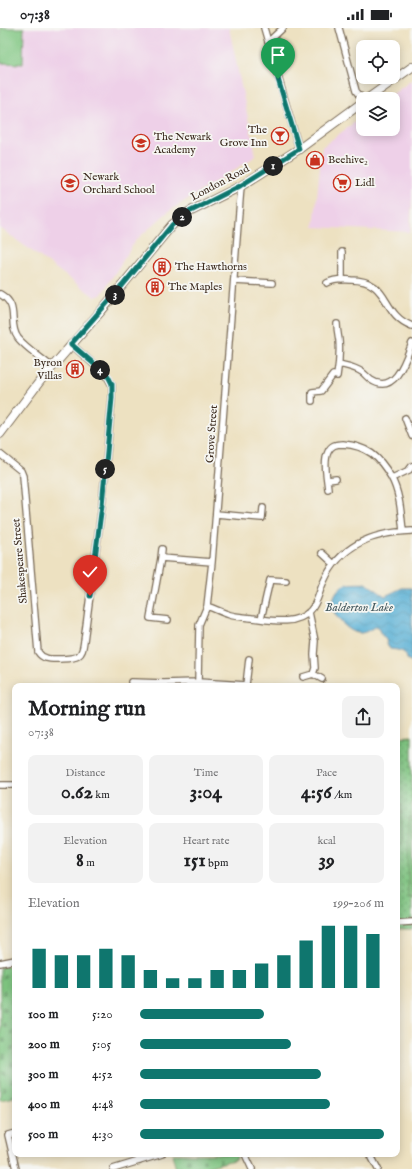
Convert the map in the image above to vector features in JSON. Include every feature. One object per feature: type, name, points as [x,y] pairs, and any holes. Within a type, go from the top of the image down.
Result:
[{"type":"main road","points":[[377,92],[412,67]]},
{"type":"main road","name":"London Road","points":[[0,434],[16,411],[52,367],[117,292],[172,225],[187,213],[240,186],[299,149],[356,106]]},
{"type":"street","points":[[264,28],[299,149]]},
{"type":"street","points":[[268,42],[283,28]]},
{"type":"street","points":[[338,28],[357,92]]},
{"type":"street","name":"Grove Street","points":[[198,682],[199,625],[207,606],[212,562],[240,186]]},
{"type":"street","points":[[342,252],[342,280]]},
{"type":"street","points":[[327,283],[342,280],[364,280],[374,285],[383,294],[395,315],[412,326]]},
{"type":"street","points":[[234,281],[272,283]]},
{"type":"street","points":[[0,294],[6,297],[12,307],[14,330],[19,339],[52,367]]},
{"type":"street","points":[[312,401],[312,392],[321,391],[333,376],[337,376],[339,337],[337,332],[337,324]]},
{"type":"street","points":[[338,364],[357,369],[376,382],[386,384],[392,381],[398,373],[412,343]]},
{"type":"street","name":"Shakespeare Street","points":[[0,454],[21,471],[23,476],[38,652],[41,656],[47,659],[75,658],[80,655],[83,646],[102,505],[112,384],[108,376],[71,344]]},
{"type":"street","points":[[405,418],[410,423],[412,436]]},
{"type":"street","points":[[328,489],[326,456],[328,451],[333,446],[340,444],[365,448],[380,461],[392,478],[399,500],[403,531]]},
{"type":"street","points":[[392,478],[409,470],[412,466]]},
{"type":"street","points":[[328,480],[336,479]]},
{"type":"street","points":[[216,514],[262,518],[263,508]]},
{"type":"street","points":[[207,606],[232,615],[278,622],[301,618],[310,612],[316,602],[324,581],[334,564],[354,545],[366,538],[385,533],[412,531]]},
{"type":"street","points":[[162,549],[150,618],[168,620]]},
{"type":"street","points":[[322,553],[334,564]]},
{"type":"street","points":[[161,558],[212,562]]},
{"type":"street","points":[[261,619],[270,580],[286,581]]},
{"type":"street","points":[[310,612],[315,641],[315,668],[313,674]]},
{"type":"street","points":[[246,683],[249,659]]},
{"type":"street","points":[[303,677],[313,674],[322,679]]},
{"type":"street","points":[[131,682],[210,683]]},
{"type":"street","points":[[0,785],[12,785]]},
{"type":"street","points":[[400,923],[412,922]]},
{"type":"street","points":[[0,963],[12,961]]},
{"type":"street","points":[[12,1134],[8,1135],[12,1152]]},
{"type":"street","points":[[13,1157],[16,1169]]},
{"type":"street","points":[[138,1157],[140,1161]]},
{"type":"street","points":[[113,1169],[153,1157]]},
{"type":"street","points":[[246,1157],[252,1169]]},
{"type":"street","points":[[372,1157],[378,1169]]},
{"type":"shaded area","name":"The Newark Academy","points":[[0,28],[229,28],[256,156],[169,211],[136,240],[101,295],[95,297],[0,228]]},
{"type":"shaded area","points":[[412,80],[412,197],[410,232],[314,227],[322,147],[356,121],[356,136],[400,136],[400,92],[396,92]]},
{"type":"green space","points":[[0,28],[24,28],[23,64],[0,63]]},
{"type":"green space","points":[[412,736],[412,929],[400,929],[400,737]]},
{"type":"green space","points":[[400,804],[401,804],[402,844],[400,844]]},
{"type":"green space","points":[[409,817],[412,817],[412,898],[408,898]]},
{"type":"green space","points":[[12,965],[12,1098],[0,1100],[0,967]]},
{"type":"green space","points":[[173,1157],[237,1157],[237,1159],[200,1169],[176,1169]]},
{"type":"water","name":"Balderton Lake","points":[[366,583],[385,596],[402,588],[412,588],[412,662],[407,659],[403,652],[390,649],[377,626],[365,632],[356,633],[344,625],[334,613],[333,600],[339,589],[346,584]]},
{"type":"place","name":"The Grove Inn","points":[[280,136]]},
{"type":"place","name":"The Newark Academy","points":[[141,143]]},
{"type":"place","name":"Beehive₂","points":[[315,160]]},
{"type":"place","name":"Newark Orchard School","points":[[70,183]]},
{"type":"place","name":"Lidl","points":[[342,183]]},
{"type":"place","name":"The Hawthorns","points":[[162,267]]},
{"type":"place","name":"The Maples","points":[[155,287]]},
{"type":"place","name":"Byron Villas","points":[[75,369]]},
{"type":"route","points":[[90,596],[102,505],[112,384],[108,376],[71,344],[102,310],[172,225],[187,213],[240,186],[299,149],[278,79]]}]
